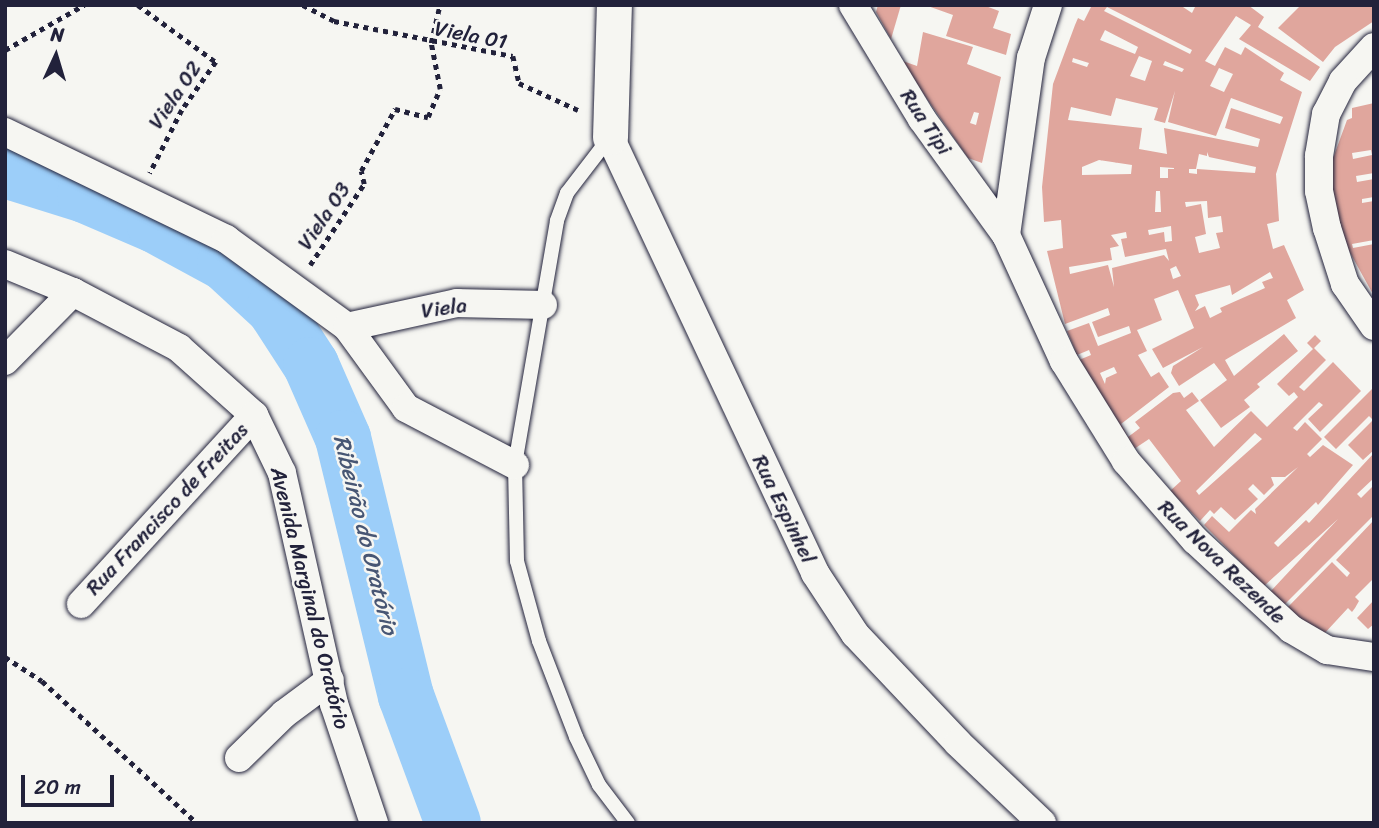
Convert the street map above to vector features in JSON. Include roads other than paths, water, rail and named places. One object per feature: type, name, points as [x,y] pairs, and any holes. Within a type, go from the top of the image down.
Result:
[{"type":"street","points":[[610,131],[614,5]]},
{"type":"street","name":"Rua Tipi","points":[[853,5],[922,119],[1006,235]]},
{"type":"street","points":[[1006,235],[1031,58],[1048,5]]},
{"type":"street","points":[[1374,47],[1362,55],[1337,92],[1326,114],[1319,156],[1319,191],[1341,273],[1374,326]]},
{"type":"street","name":"Rua Espinhel","points":[[610,131],[815,573],[855,634],[958,743],[1042,823]]},
{"type":"street","points":[[5,132],[226,239],[347,327],[406,408],[515,465]]},
{"type":"street","name":"Rua Nova Rezende","points":[[1006,235],[1087,403],[1163,507],[1291,629],[1327,650],[1374,657]]},
{"type":"street","name":"Avenida Marginal do Oratório","points":[[5,264],[73,292],[179,348],[254,415],[282,473],[330,680],[374,823]]},
{"type":"street","points":[[5,361],[73,292]]},
{"type":"street","name":"Viela","points":[[347,327],[457,303],[543,305]]},
{"type":"street","name":"Rua Francisco de Freitas","points":[[80,604],[254,415]]},
{"type":"street","points":[[239,758],[284,714],[330,680]]},
{"type":"lane","points":[[610,131],[567,193],[557,221],[515,465],[517,561],[539,641],[599,785],[628,823]]},
{"type":"waterway","name":"Ribeirão do Oratório","points":[[5,170],[85,195],[155,225],[225,263],[274,308],[311,365],[343,438],[406,696],[453,823]]}]
